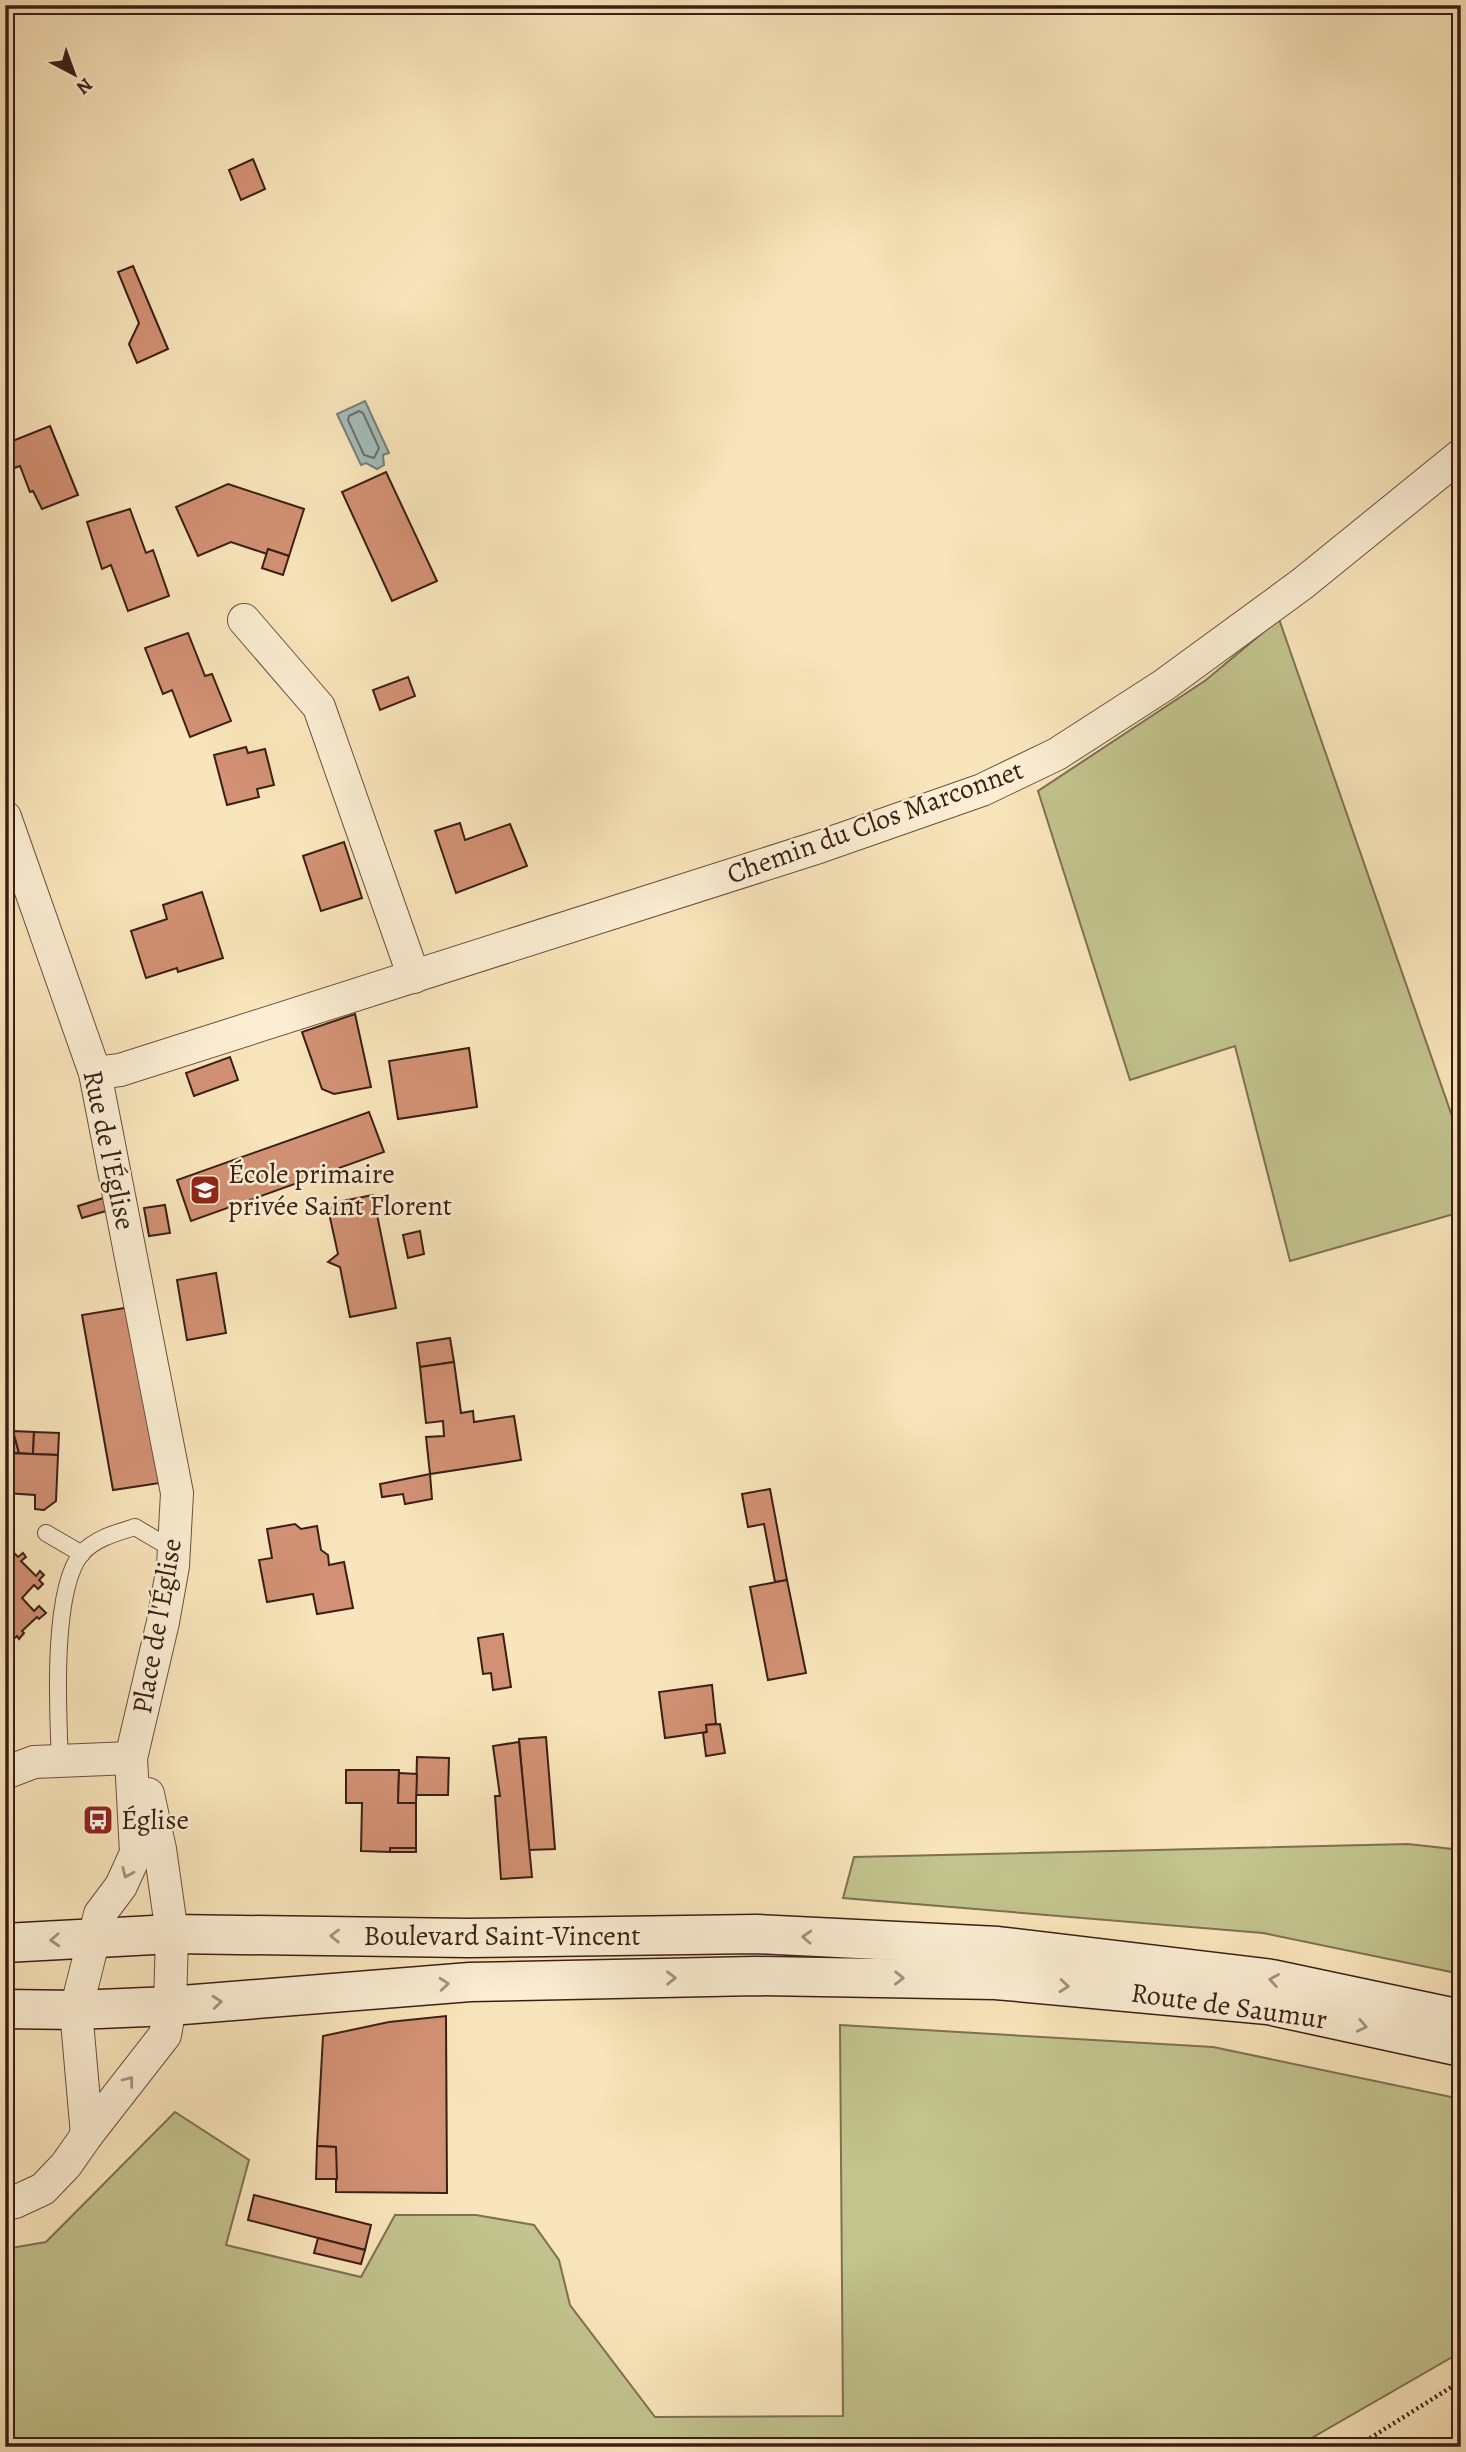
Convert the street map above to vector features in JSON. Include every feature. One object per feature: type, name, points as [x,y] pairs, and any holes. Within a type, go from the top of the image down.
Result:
[{"type":"main road","name":"Boulevard Saint-Vincent","points":[[5,1943],[172,1934],[468,1938],[756,1934],[997,1963]]},
{"type":"main road","name":"Boulevard Saint-Vincent","points":[[5,2009],[76,2010],[170,2006],[470,1982],[757,1976],[997,1963]]},
{"type":"main road","name":"Route de Saumur","points":[[997,1963],[1272,1979],[1461,2019]]},
{"type":"main road","name":"Route de Saumur","points":[[997,1963],[1268,2005],[1461,2047]]},
{"type":"street","name":"Chemin du Clos Marconnet","points":[[95,1073],[120,1070],[414,977],[819,847],[982,790],[1058,754],[1164,685],[1302,583],[1461,455]]},
{"type":"street","points":[[244,620],[318,708],[414,977]]},
{"type":"street","name":"Rue de l'Église","points":[[5,817],[95,1073],[177,1493]]},
{"type":"street","name":"Place de l'Église","points":[[87,2135],[76,2010],[100,1914],[121,1886],[136,1853],[131,1758],[163,1622],[174,1550],[177,1493]]},
{"type":"street","points":[[5,1773],[34,1762],[131,1758],[146,1786],[160,1849],[172,1934],[170,2006],[164,2035],[66,2165],[43,2189],[5,2204]]},
{"type":"lane","points":[[60,1761],[56,1687],[61,1629],[69,1579],[82,1554],[99,1540],[135,1527],[174,1550]]},
{"type":"lane","points":[[46,1533],[82,1554]]},
{"type":"path","points":[[1356,2447],[1461,2381]]},
{"type":"green space","points":[[1279,619],[1461,1142],[1461,1212],[1290,1261],[1235,1046],[1130,1080],[1038,791],[1206,680]]},
{"type":"green space","points":[[1408,1844],[1461,1850],[1461,1974],[1263,1933],[843,1898],[854,1857]]},
{"type":"green space","points":[[840,2025],[1213,2047],[1461,2099],[1461,2352],[1296,2447],[5,2447],[5,2249],[46,2242],[175,2112],[249,2160],[226,2245],[361,2277],[395,2215],[476,2215],[534,2225],[559,2260],[570,2305],[655,2417],[843,2416]]},
{"type":"water","points":[[365,401],[389,453],[383,455],[384,465],[377,469],[366,463],[361,465],[337,414]]},
{"type":"building","points":[[253,159],[265,189],[241,200],[229,170]]},
{"type":"building","points":[[133,266],[168,349],[137,363],[129,344],[139,323],[118,272]]},
{"type":"building","points":[[50,426],[78,495],[42,509],[33,491],[30,492],[20,466],[5,471],[5,444]]},
{"type":"building","points":[[386,472],[437,581],[392,601],[342,492]]},
{"type":"building","points":[[228,484],[304,509],[289,556],[268,549],[267,554],[231,542],[198,556],[176,507]]},
{"type":"building","points":[[130,509],[146,553],[153,550],[169,596],[128,611],[111,565],[102,569],[87,522]]},
{"type":"building","points":[[268,549],[289,556],[283,575],[262,568]]},
{"type":"building","points":[[188,633],[205,676],[212,674],[231,721],[190,737],[172,690],[163,694],[145,648]]},
{"type":"building","points":[[408,677],[415,696],[380,710],[373,690]]},
{"type":"building","points":[[246,747],[248,753],[265,749],[274,785],[257,789],[259,797],[227,805],[214,755]]},
{"type":"building","points":[[460,823],[465,840],[510,824],[527,866],[456,893],[435,831]]},
{"type":"building","points":[[344,842],[362,898],[321,911],[303,856]]},
{"type":"building","points":[[202,892],[223,958],[178,972],[177,968],[146,978],[131,931],[167,919],[163,905]]},
{"type":"building","points":[[355,1014],[371,1087],[334,1094],[322,1089],[302,1032]]},
{"type":"building","points":[[469,1048],[477,1107],[398,1119],[389,1061]]},
{"type":"building","points":[[230,1057],[238,1080],[194,1096],[186,1073]]},
{"type":"building","points":[[369,1112],[384,1152],[191,1221],[177,1180]]},
{"type":"building","points":[[113,1195],[116,1208],[82,1218],[78,1206]]},
{"type":"building","points":[[373,1195],[396,1308],[350,1317],[340,1267],[328,1262],[338,1254],[327,1204]]},
{"type":"building","points":[[165,1205],[170,1233],[149,1236],[144,1208]]},
{"type":"building","points":[[420,1231],[424,1254],[408,1258],[403,1235]]},
{"type":"building","points":[[216,1273],[226,1333],[187,1340],[177,1280]]},
{"type":"building","points":[[131,1307],[160,1483],[113,1490],[82,1315]]},
{"type":"building","points":[[450,1338],[454,1362],[420,1367],[417,1343]]},
{"type":"building","points":[[454,1362],[461,1413],[473,1411],[474,1422],[514,1416],[521,1460],[430,1474],[426,1437],[444,1436],[443,1421],[426,1423],[420,1367]]},
{"type":"building","points":[[5,1397],[13,1431],[19,1453],[5,1453]]},
{"type":"building","points":[[13,1431],[34,1432],[33,1454],[19,1453]]},
{"type":"building","points":[[34,1432],[59,1433],[58,1455],[33,1454]]},
{"type":"building","points":[[5,1453],[58,1455],[56,1501],[44,1510],[35,1509],[35,1495],[5,1493]]},
{"type":"building","points":[[430,1474],[432,1499],[405,1504],[403,1494],[382,1497],[380,1484]]},
{"type":"building","points":[[770,1489],[787,1580],[775,1582],[764,1524],[748,1527],[742,1494]]},
{"type":"building","points":[[295,1524],[301,1529],[317,1526],[321,1550],[328,1555],[329,1565],[344,1562],[353,1608],[317,1614],[313,1594],[267,1602],[259,1560],[272,1558],[267,1529]]},
{"type":"building","points":[[23,1553],[26,1557],[21,1561],[36,1576],[40,1571],[44,1575],[39,1580],[43,1584],[38,1589],[34,1585],[22,1598],[34,1611],[39,1606],[46,1613],[39,1619],[37,1617],[22,1631],[24,1633],[19,1639],[17,1636],[5,1647],[5,1566],[12,1561],[10,1559],[15,1554],[18,1557]]},
{"type":"building","points":[[787,1580],[806,1673],[768,1680],[750,1587]]},
{"type":"building","points":[[503,1634],[511,1687],[493,1690],[491,1673],[483,1674],[478,1638]]},
{"type":"building","points":[[712,1685],[716,1724],[706,1725],[707,1732],[665,1738],[659,1692]]},
{"type":"building","points":[[720,1724],[725,1753],[706,1756],[703,1733],[707,1732],[706,1725]]},
{"type":"building","points":[[546,1737],[555,1849],[529,1850],[519,1739]]},
{"type":"building","points":[[519,1742],[532,1877],[501,1879],[495,1796],[500,1796],[493,1746]]},
{"type":"building","points":[[417,1757],[449,1758],[448,1795],[416,1795]]},
{"type":"building","points":[[346,1770],[399,1770],[398,1803],[416,1803],[416,1848],[390,1848],[390,1852],[361,1851],[362,1803],[346,1803]]},
{"type":"building","points":[[399,1773],[417,1774],[416,1803],[398,1803]]},
{"type":"building","points":[[390,1848],[416,1848],[416,1852],[390,1852]]},
{"type":"building","points":[[446,2016],[447,2193],[336,2192],[336,2147],[317,2146],[323,2036],[389,2022]]},
{"type":"building","points":[[317,2146],[336,2147],[337,2179],[316,2179]]},
{"type":"building","points":[[254,2195],[371,2225],[365,2250],[248,2220]]},
{"type":"building","points":[[318,2238],[365,2250],[361,2264],[314,2253]]},
{"type":"place","name":"École primaire privée Saint Florent","points":[[205,1190]]},
{"type":"place","name":"Église","points":[[98,1820]]}]
